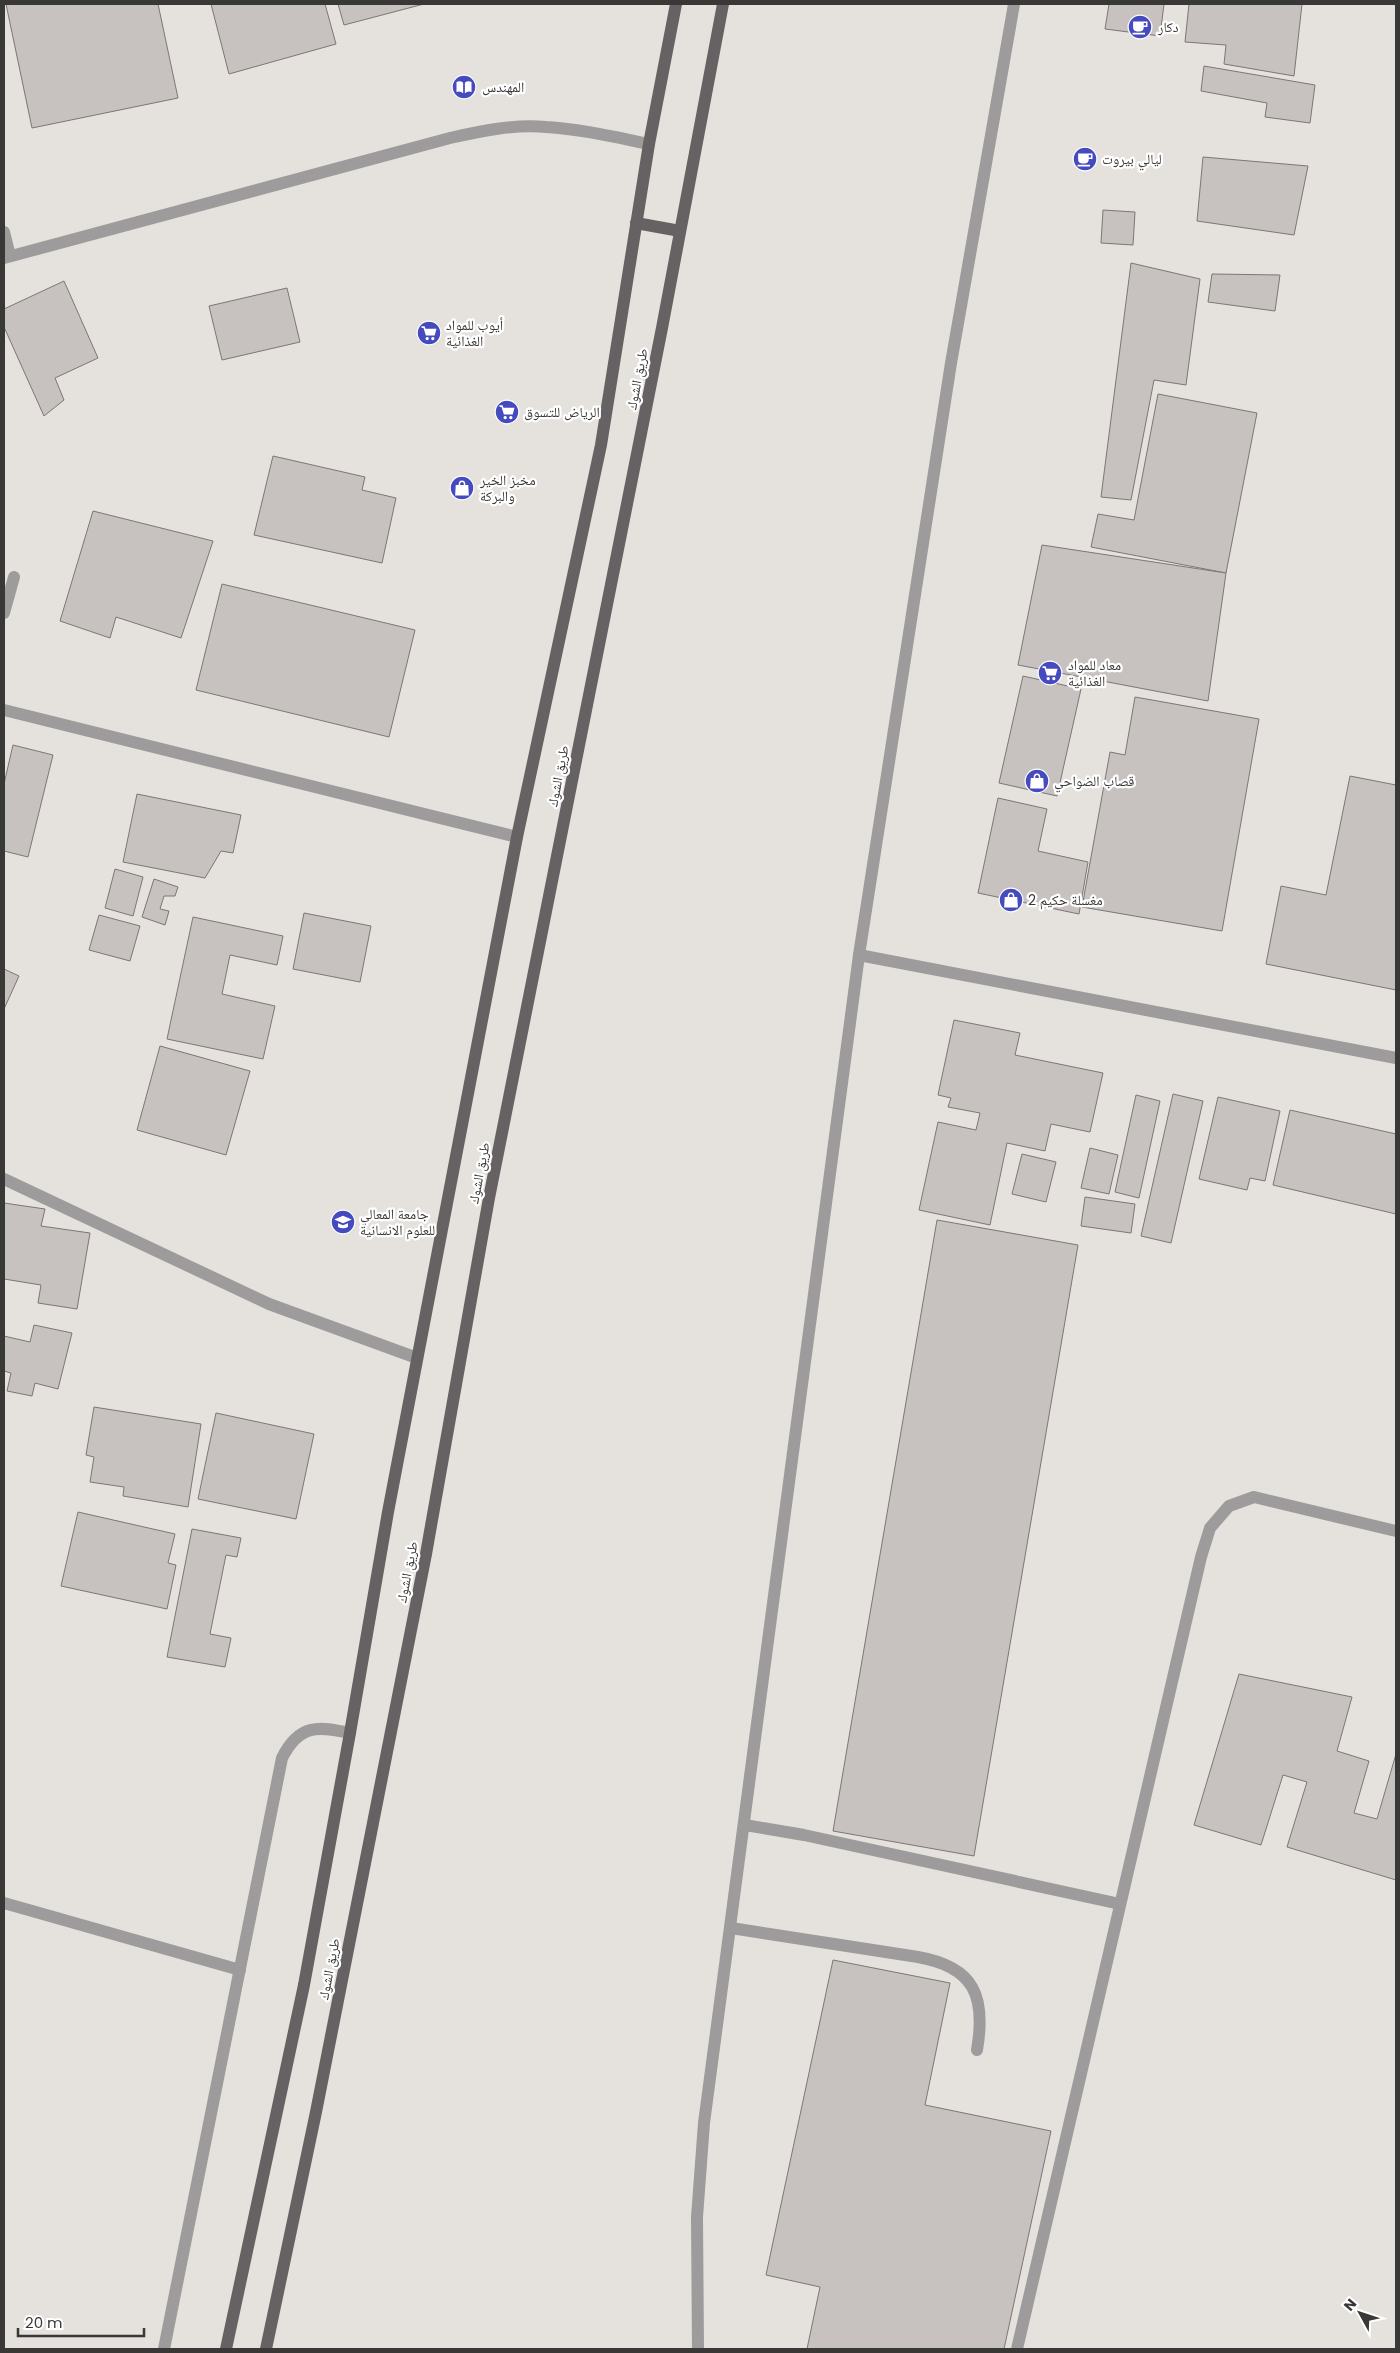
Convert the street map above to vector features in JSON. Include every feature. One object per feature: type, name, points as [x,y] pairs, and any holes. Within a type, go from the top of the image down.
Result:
[{"type":"main road","name":"طريق الشوك","points":[[226,2349],[304,1985],[388,1512],[517,837],[601,445],[636,223],[676,4]]},
{"type":"main road","name":"طريق الشوك","points":[[266,2349],[316,2112],[424,1564],[489,1198],[723,4]]},
{"type":"main road","points":[[636,223],[680,231]]},
{"type":"street","points":[[698,2349],[697,2217],[704,2123],[859,955],[951,363],[1014,4]]},
{"type":"street","points":[[4,232],[7,257],[481,131],[544,126],[650,144]]},
{"type":"street","points":[[4,613],[14,577]]},
{"type":"street","points":[[4,710],[517,837]]},
{"type":"street","points":[[859,955],[1396,1058]]},
{"type":"street","points":[[4,1178],[269,1304],[417,1358]]},
{"type":"street","points":[[1017,2349],[1201,1557],[1210,1528],[1229,1506],[1254,1497],[1396,1531]]},
{"type":"street","points":[[164,2349],[282,1758],[289,1745],[299,1735],[312,1729],[327,1728],[350,1733]]},
{"type":"street","points":[[745,1825],[804,1835],[1120,1904]]},
{"type":"street","points":[[4,1903],[240,1970]]},
{"type":"street","points":[[731,1928],[927,1959],[952,1967],[966,1979],[976,1995],[982,2013],[977,2050]]},
{"type":"building","points":[[6,4],[158,4],[178,98],[32,128]]},
{"type":"building","points":[[211,4],[325,4],[336,44],[229,74]]},
{"type":"building","points":[[338,4],[424,4],[344,25]]},
{"type":"building","points":[[1109,4],[1164,4],[1160,36],[1105,29]]},
{"type":"building","points":[[1189,4],[1302,4],[1294,76],[1224,64],[1226,45],[1185,42]]},
{"type":"building","points":[[1204,66],[1315,85],[1310,123],[1265,117],[1267,103],[1201,91]]},
{"type":"building","points":[[1203,157],[1308,166],[1294,235],[1197,221]]},
{"type":"building","points":[[1103,210],[1135,212],[1133,245],[1101,243]]},
{"type":"building","points":[[1131,263],[1200,279],[1186,385],[1154,380],[1131,500],[1101,497]]},
{"type":"building","points":[[1212,274],[1280,275],[1275,311],[1208,302]]},
{"type":"building","points":[[64,281],[98,358],[55,378],[64,400],[44,416],[4,327],[4,309]]},
{"type":"building","points":[[287,288],[300,342],[222,360],[209,306]]},
{"type":"building","points":[[1158,394],[1257,413],[1226,573],[1091,547],[1098,514],[1134,520]]},
{"type":"building","points":[[273,456],[365,477],[362,490],[396,498],[382,563],[254,535]]},
{"type":"building","points":[[93,511],[213,541],[181,638],[116,617],[110,638],[60,621]]},
{"type":"building","points":[[1042,545],[1226,573],[1208,701],[1018,665]]},
{"type":"building","points":[[222,584],[415,630],[389,737],[196,690]]},
{"type":"building","points":[[1023,676],[1081,689],[1057,796],[999,783]]},
{"type":"building","points":[[1135,697],[1259,719],[1222,931],[1082,907],[1110,752],[1125,755]]},
{"type":"building","points":[[13,745],[53,755],[28,857],[4,851],[4,784]]},
{"type":"building","points":[[1350,776],[1396,785],[1396,990],[1266,964],[1281,886],[1326,895]]},
{"type":"building","points":[[137,794],[241,815],[233,853],[221,851],[205,878],[123,862]]},
{"type":"building","points":[[998,798],[1047,809],[1038,851],[1088,862],[1079,914],[978,893]]},
{"type":"building","points":[[115,869],[143,877],[133,916],[105,908]]},
{"type":"building","points":[[154,879],[178,887],[175,896],[164,896],[160,909],[169,911],[165,925],[142,917]]},
{"type":"building","points":[[304,913],[371,926],[360,982],[293,969]]},
{"type":"building","points":[[99,915],[140,926],[130,961],[89,950]]},
{"type":"building","points":[[193,917],[283,936],[277,965],[230,955],[222,994],[275,1006],[263,1059],[167,1039]]},
{"type":"building","points":[[4,969],[19,976],[4,1009]]},
{"type":"building","points":[[954,1020],[1020,1033],[1015,1055],[1103,1073],[1090,1132],[1051,1124],[1045,1151],[1007,1143],[990,1225],[919,1210],[938,1122],[976,1130],[980,1113],[948,1107],[951,1098],[938,1095]]},
{"type":"building","points":[[160,1046],[250,1071],[226,1155],[137,1130]]},
{"type":"building","points":[[1173,1094],[1203,1101],[1171,1243],[1141,1236]]},
{"type":"building","points":[[1136,1095],[1160,1101],[1139,1198],[1115,1192]]},
{"type":"building","points":[[1218,1097],[1280,1111],[1265,1181],[1250,1178],[1247,1190],[1199,1179]]},
{"type":"building","points":[[1290,1110],[1396,1134],[1396,1214],[1273,1185]]},
{"type":"building","points":[[1090,1148],[1118,1155],[1109,1194],[1081,1188]]},
{"type":"building","points":[[1022,1154],[1056,1162],[1046,1202],[1012,1194]]},
{"type":"building","points":[[1085,1197],[1135,1204],[1131,1233],[1081,1226]]},
{"type":"building","points":[[4,1203],[45,1209],[41,1226],[90,1233],[77,1309],[38,1303],[41,1285],[4,1279]]},
{"type":"building","points":[[937,1220],[1078,1245],[974,1856],[833,1831]]},
{"type":"building","points":[[34,1325],[72,1333],[58,1389],[35,1383],[32,1396],[7,1391],[11,1373],[4,1371],[4,1336],[30,1342]]},
{"type":"building","points":[[94,1407],[201,1424],[188,1507],[123,1496],[124,1487],[90,1482],[94,1457],[86,1455]]},
{"type":"building","points":[[216,1413],[314,1434],[296,1519],[198,1499]]},
{"type":"building","points":[[78,1512],[175,1534],[168,1563],[176,1565],[167,1609],[61,1586]]},
{"type":"building","points":[[192,1529],[241,1538],[237,1557],[226,1555],[210,1634],[231,1638],[225,1667],[167,1657]]},
{"type":"building","points":[[1239,1674],[1352,1697],[1337,1751],[1369,1761],[1354,1813],[1377,1819],[1396,1754],[1396,1880],[1287,1847],[1307,1782],[1283,1775],[1261,1845],[1194,1825]]},
{"type":"building","points":[[833,1960],[950,1983],[925,2105],[1051,2131],[1004,2349],[807,2349],[820,2287],[766,2275]]},
{"type":"place","name":"دكار","points":[[1140,27]]},
{"type":"place","name":"المهندس","points":[[464,87]]},
{"type":"place","name":"ليالي بيروت","points":[[1085,159]]},
{"type":"place","name":"أيوب للمواد الغذائية","points":[[429,333]]},
{"type":"place","name":"الرياض للتسوق","points":[[507,412]]},
{"type":"place","name":"مخبز الخير والبركة","points":[[462,488]]},
{"type":"place","name":"معاد للمواد الغذائية","points":[[1050,673]]},
{"type":"place","name":"قصاب الضواحي","points":[[1037,781]]},
{"type":"place","name":"مغسلة حكيم 2","points":[[1011,900]]},
{"type":"place","name":"جامعة المعالي للعلوم الانسانية","points":[[343,1222]]}]
